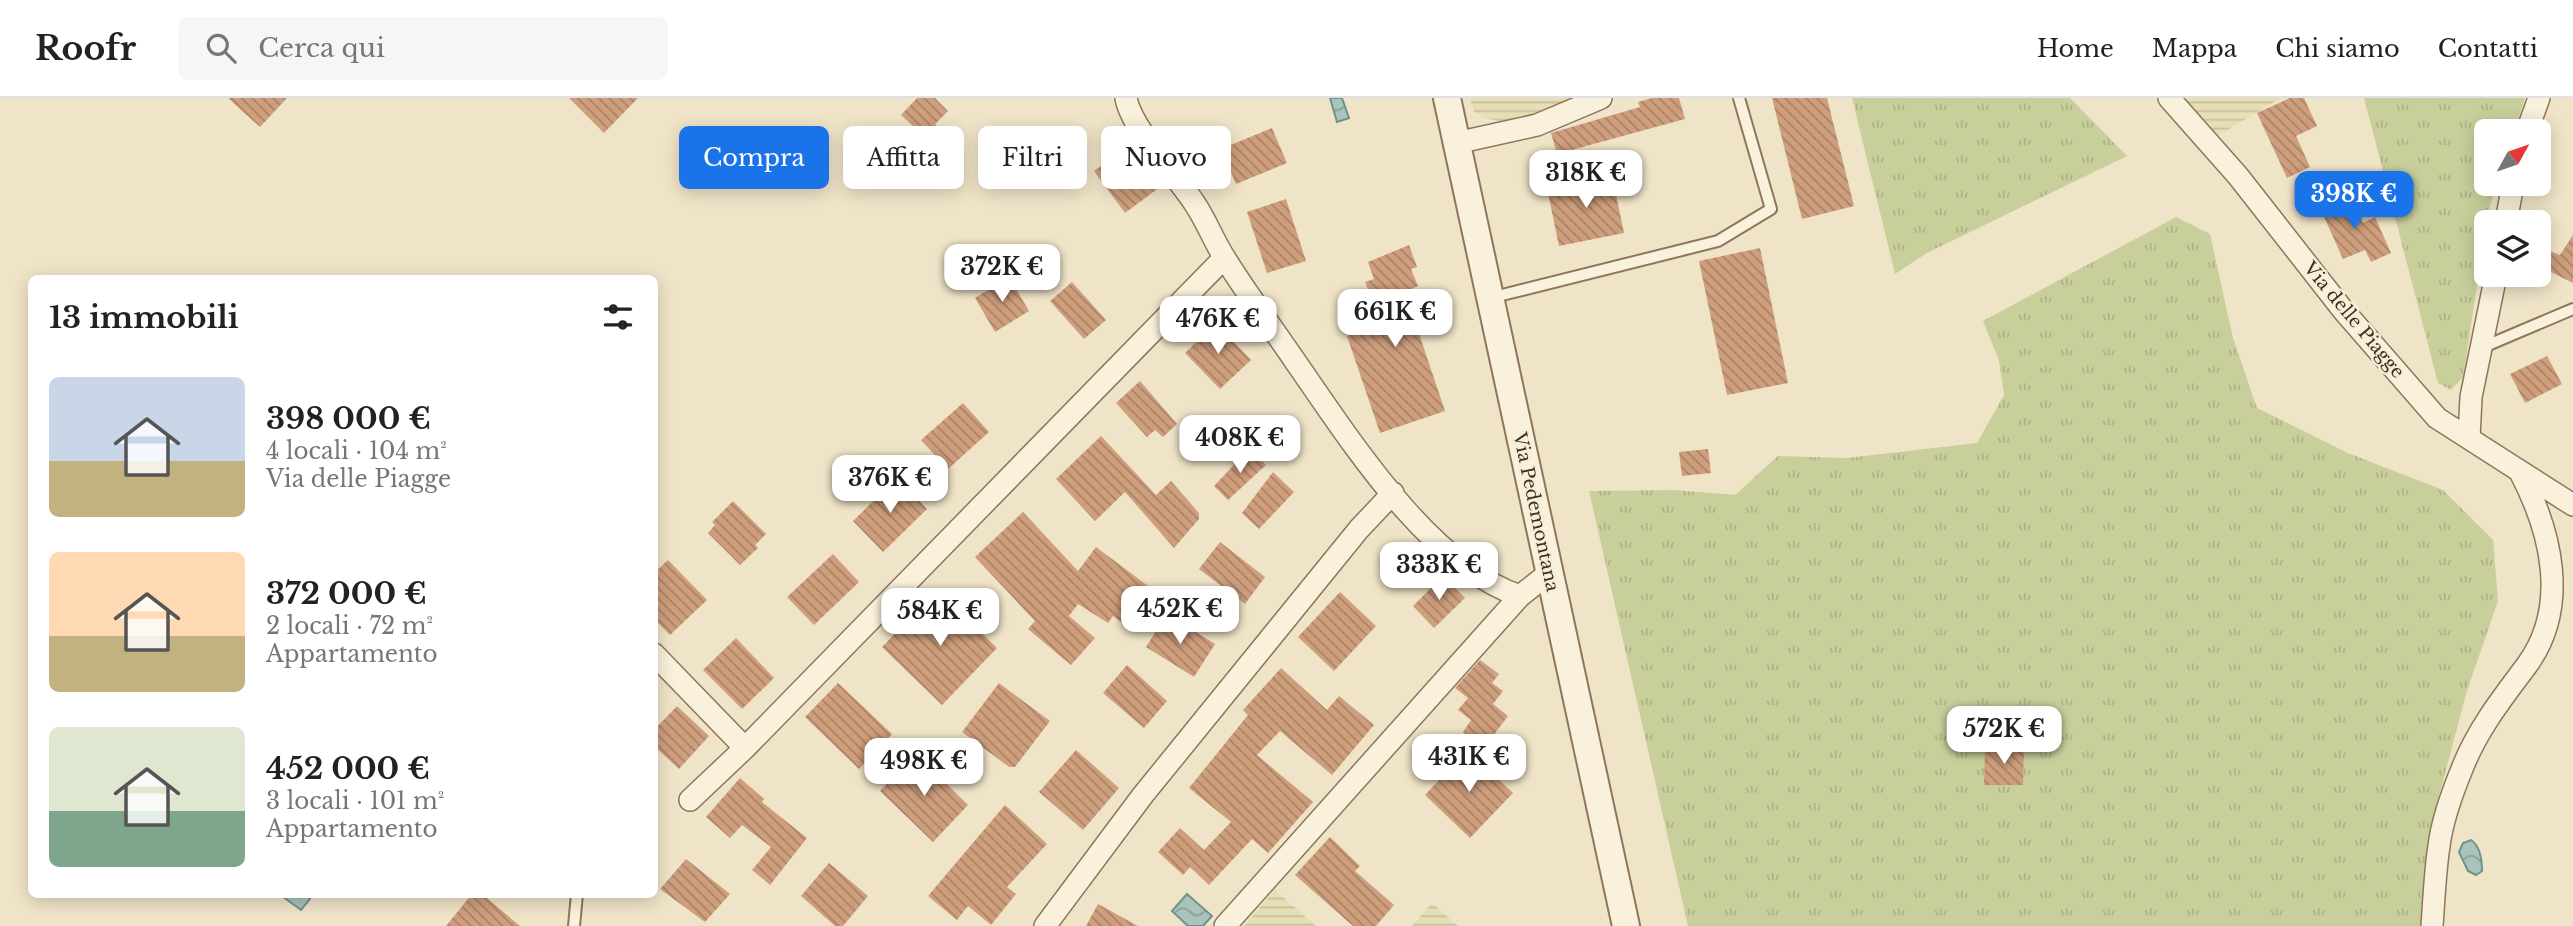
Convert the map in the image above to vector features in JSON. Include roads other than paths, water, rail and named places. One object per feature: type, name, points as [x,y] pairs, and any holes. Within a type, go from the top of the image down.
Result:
[{"type":"street","points":[[1126,98],[1135,121],[1197,206],[1224,258],[1335,416],[1393,493],[1436,540],[1473,573],[1491,585],[1520,596]]},
{"type":"street","name":"Via Pedemontana","points":[[1447,98],[1626,926]]},
{"type":"street","name":"Via delle Piagge","points":[[2169,98],[2238,176],[2343,310],[2437,418],[2573,505]]},
{"type":"street","points":[[2531,119],[2539,98]]},
{"type":"street","points":[[1456,143],[1537,125],[1598,99]]},
{"type":"street","points":[[690,800],[745,748],[1224,258]]},
{"type":"street","points":[[2469,438],[2471,397],[2494,287]]},
{"type":"street","points":[[2432,926],[2439,843],[2464,763],[2501,697],[2529,663],[2550,613],[2552,575],[2549,545],[2535,500],[2519,471]]},
{"type":"street","points":[[1045,926],[1143,795],[1359,529],[1393,493]]},
{"type":"street","points":[[1226,926],[1520,596],[1549,573]]},
{"type":"street","points":[[658,658],[745,748]]},
{"type":"lane","points":[[1490,298],[1718,241],[1770,209],[1739,98]]},
{"type":"lane","points":[[2481,348],[2573,309]]},
{"type":"lane","points":[[574,926],[577,898]]},
{"type":"water","points":[[1330,98],[1342,98],[1349,118],[1337,122]]},
{"type":"water","points":[[2471,840],[2482,862],[2482,871],[2476,875],[2468,871],[2459,852],[2463,843]]},
{"type":"water","points":[[1187,894],[1212,916],[1203,926],[1188,926],[1172,911]]},
{"type":"water","points":[[285,898],[309,898],[301,910]]}]
